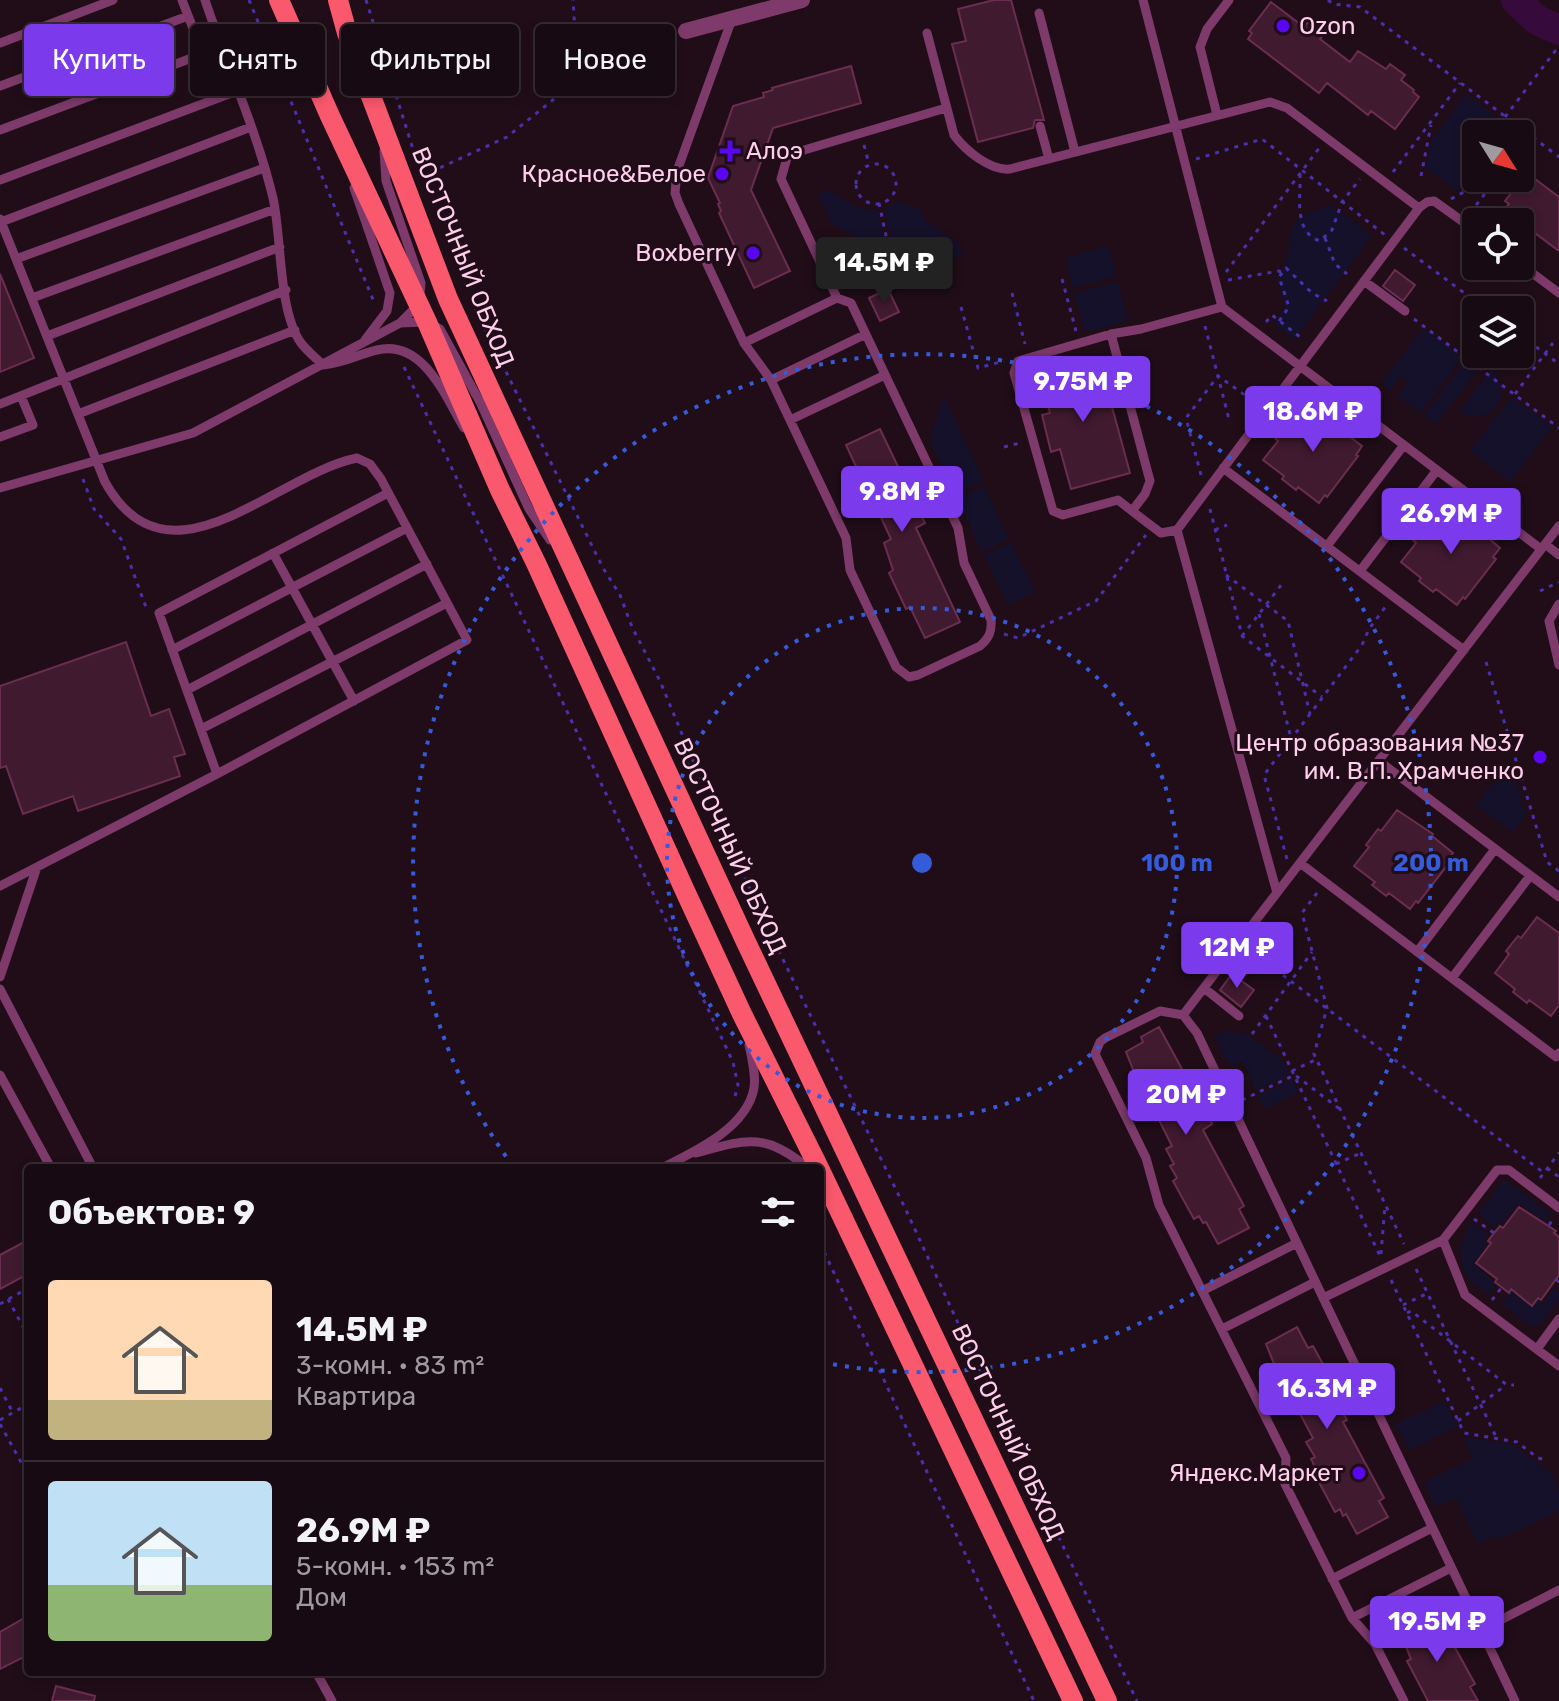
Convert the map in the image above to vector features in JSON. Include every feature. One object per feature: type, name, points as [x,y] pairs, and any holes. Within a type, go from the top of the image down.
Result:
[{"type":"main road","points":[[279,0],[423,313],[500,490],[543,577],[742,1014],[817,1164]]},
{"type":"main road","name":"ВОСТОЧНЫЙ ОБХОД","points":[[338,0],[347,33],[448,299],[1107,1701]]},
{"type":"main road","points":[[824,1177],[1073,1701]]},
{"type":"street","points":[[686,31],[802,0]]},
{"type":"lane","points":[[0,43],[113,0]]},
{"type":"lane","points":[[182,0],[191,24]]},
{"type":"lane","points":[[205,0],[213,24]]},
{"type":"lane","points":[[1143,0],[1222,307],[1437,470],[1559,555]]},
{"type":"lane","points":[[1217,115],[1200,47],[1207,29],[1229,0]]},
{"type":"lane","points":[[1039,13],[1075,152]]},
{"type":"lane","points":[[0,86],[188,16]]},
{"type":"lane","points":[[732,19],[677,171],[675,193],[744,343],[771,380],[846,538],[850,570],[902,674],[909,677],[918,675],[980,646],[992,630],[991,620],[964,563],[958,528],[851,303],[837,298],[744,343]]},
{"type":"lane","points":[[927,33],[946,108],[958,140],[995,168],[1010,169],[1261,103],[1279,103],[1419,208]]},
{"type":"lane","points":[[0,130],[190,59]]},
{"type":"lane","points":[[0,180],[224,96]]},
{"type":"lane","points":[[239,96],[275,209],[295,330],[301,343],[323,365]]},
{"type":"lane","points":[[837,298],[781,175],[790,155],[946,108]]},
{"type":"lane","points":[[330,116],[390,293],[387,311],[362,344]]},
{"type":"lane","points":[[1040,126],[1049,159]]},
{"type":"lane","points":[[0,886],[467,640],[370,464],[357,458],[325,467],[219,523],[184,531],[154,527],[132,515],[114,498],[97,461],[1,221],[251,127]]},
{"type":"lane","points":[[383,128],[386,181],[421,283],[423,313],[448,341],[529,509],[576,576]]},
{"type":"lane","points":[[16,259],[264,168]]},
{"type":"lane","points":[[1222,307],[1079,342],[1018,361],[1014,367],[1032,440],[1050,507],[1057,514],[1118,500],[1161,533],[1177,530],[1419,208],[1434,201],[1462,221]]},
{"type":"lane","points":[[32,298],[275,209]]},
{"type":"lane","points":[[47,336],[280,247]]},
{"type":"lane","points":[[1534,274],[1559,293]]},
{"type":"lane","points":[[1364,281],[1405,311]]},
{"type":"lane","points":[[0,404],[286,290]]},
{"type":"lane","points":[[0,488],[193,433],[423,313]]},
{"type":"lane","points":[[400,323],[423,313]]},
{"type":"lane","points":[[78,414],[295,330]]},
{"type":"lane","points":[[771,380],[866,334]]},
{"type":"lane","points":[[1111,334],[1150,481],[1145,494],[1132,511]]},
{"type":"lane","points":[[323,365],[345,363],[377,350],[394,348],[415,356],[436,381],[500,490]]},
{"type":"lane","points":[[790,420],[885,375]]},
{"type":"lane","points":[[0,437],[33,425],[21,396]]},
{"type":"lane","points":[[1327,546],[1404,445]]},
{"type":"lane","points":[[1223,468],[1464,650]]},
{"type":"lane","points":[[1360,571],[1437,470]]},
{"type":"lane","points":[[217,774],[159,613],[388,493]]},
{"type":"lane","points":[[1183,1015],[1559,526]]},
{"type":"lane","points":[[172,650],[407,528]]},
{"type":"lane","points":[[1177,530],[1277,893]]},
{"type":"lane","points":[[273,553],[354,701]]},
{"type":"lane","points":[[187,690],[427,564]]},
{"type":"lane","points":[[201,729],[447,603]]},
{"type":"lane","points":[[1559,604],[1549,621],[1559,665]]},
{"type":"lane","points":[[1379,761],[1559,897]]},
{"type":"lane","points":[[1417,952],[1495,849]]},
{"type":"lane","points":[[1300,863],[1556,1057],[1559,1053]]},
{"type":"lane","points":[[0,977],[37,867]]},
{"type":"lane","points":[[1452,978],[1530,876]]},
{"type":"lane","points":[[1204,988],[1239,1016]]},
{"type":"lane","points":[[0,989],[91,1164]]},
{"type":"lane","points":[[1404,1701],[1375,1644],[1352,1618],[1285,1484],[1286,1458],[1159,1205],[1146,1158],[1095,1054],[1105,1038],[1160,1011],[1183,1015],[1197,1033],[1515,1701]]},
{"type":"lane","points":[[670,1164],[729,1127],[745,1108],[754,1088],[753,1061],[742,1014]]},
{"type":"lane","points":[[0,1075],[49,1164]]},
{"type":"lane","points":[[688,1155],[741,1140],[767,1142],[788,1151],[803,1164]]},
{"type":"lane","points":[[1323,1298],[1443,1240],[1497,1170],[1509,1170],[1559,1208]]},
{"type":"lane","points":[[824,1187],[835,1199]]},
{"type":"lane","points":[[1443,1240],[1465,1295],[1559,1366]]},
{"type":"lane","points":[[1202,1291],[1297,1243]]},
{"type":"lane","points":[[1222,1329],[1315,1282]]},
{"type":"lane","points":[[1537,1349],[1559,1319]]},
{"type":"lane","points":[[1332,1579],[1432,1528]]},
{"type":"lane","points":[[1352,1618],[1451,1568]]},
{"type":"lane","points":[[1481,1630],[1559,1590]]},
{"type":"lane","points":[[318,1676],[332,1701]]},
{"type":"path","points":[[249,0],[376,305]]},
{"type":"path","points":[[366,0],[413,149]]},
{"type":"path","points":[[421,176],[507,137],[559,95],[573,75],[577,62],[573,0]]},
{"type":"path","points":[[1328,0],[1333,4],[1360,7],[1509,120]]},
{"type":"path","points":[[1505,117],[1559,46]]},
{"type":"path","points":[[1385,182],[1460,83]]},
{"type":"path","points":[[1421,176],[1432,120]]},
{"type":"path","points":[[861,133],[869,164]]},
{"type":"path","points":[[1282,273],[1228,280],[1223,276],[1327,138]]},
{"type":"path","points":[[1185,162],[1262,139],[1301,172],[1468,296]]},
{"type":"path","points":[[1534,139],[1559,157]]},
{"type":"path","points":[[869,164],[885,165],[895,177],[894,192],[889,199],[879,203],[867,202],[857,190],[858,175],[869,164]]},
{"type":"path","points":[[1301,172],[1301,224],[1310,238],[1320,241],[1337,220],[1342,202],[1367,169]]},
{"type":"path","points":[[1451,199],[1464,192]]},
{"type":"path","points":[[879,203],[894,273]]},
{"type":"path","points":[[1325,238],[1335,264],[1347,274]]},
{"type":"path","points":[[1279,321],[1289,307],[1279,277],[1286,268],[1312,293],[1327,301]]},
{"type":"path","points":[[1062,279],[1079,342]]},
{"type":"path","points":[[1012,293],[1028,356]]},
{"type":"path","points":[[472,304],[603,568],[620,595],[769,931],[906,1210],[1137,1701]]},
{"type":"path","points":[[961,307],[978,368],[1004,361],[1014,367]]},
{"type":"path","points":[[1405,311],[1559,428]]},
{"type":"path","points":[[1264,339],[1266,323],[1272,315],[1300,337]]},
{"type":"path","points":[[1203,323],[1230,423]]},
{"type":"path","points":[[1514,394],[1553,343]]},
{"type":"path","points":[[1534,346],[1559,364]]},
{"type":"path","points":[[399,357],[733,1062],[738,1085],[728,1108]]},
{"type":"path","points":[[1218,376],[1249,398]]},
{"type":"path","points":[[1218,376],[1186,418],[1242,636],[1322,697]]},
{"type":"path","points":[[1004,447],[1032,440]]},
{"type":"path","points":[[82,476],[94,509],[121,539]]},
{"type":"path","points":[[1215,530],[1227,525]]},
{"type":"path","points":[[992,630],[1018,638],[1096,601],[1146,535]]},
{"type":"path","points":[[1226,575],[1288,621],[1310,714]]},
{"type":"path","points":[[1540,591],[1559,582]]},
{"type":"path","points":[[1242,636],[1282,584]]},
{"type":"path","points":[[1291,874],[1264,775],[1362,645],[1369,629],[1393,597]]},
{"type":"path","points":[[1259,614],[1291,739]]},
{"type":"path","points":[[1486,662],[1547,862],[1559,871]]},
{"type":"path","points":[[1326,693],[1332,698]]},
{"type":"path","points":[[1297,731],[1304,735]]},
{"type":"path","points":[[1325,882],[1302,913],[1327,1008],[1314,1054],[1497,1439]]},
{"type":"path","points":[[1239,942],[1544,1173]]},
{"type":"path","points":[[1252,1034],[1312,952]]},
{"type":"path","points":[[1292,1071],[1317,1059]]},
{"type":"path","points":[[1231,1105],[1295,1075],[1342,1111]]},
{"type":"path","points":[[1336,1164],[1361,1153]]},
{"type":"path","points":[[1533,1188],[1558,1157]]},
{"type":"path","points":[[1547,1168],[1559,1177]]},
{"type":"path","points":[[1380,1257],[1385,1202]]},
{"type":"path","points":[[1465,1211],[1494,1233]]},
{"type":"path","points":[[824,1252],[1034,1701]]},
{"type":"path","points":[[0,1304],[24,1290]]},
{"type":"path","points":[[1403,1305],[1428,1293]]},
{"type":"path","points":[[8,1299],[24,1329]]},
{"type":"path","points":[[1407,1313],[1411,1311],[1507,1385]]},
{"type":"path","points":[[1458,1421],[1507,1385],[1514,1385]]},
{"type":"path","points":[[0,1388],[13,1413]]},
{"type":"path","points":[[24,1406],[0,1422],[24,1467]]},
{"type":"shaded area","points":[[1466,94],[1500,120],[1462,120],[1462,188],[1457,191],[1426,168],[1432,139]]},
{"type":"shaded area","points":[[830,189],[852,204],[878,210],[892,276],[879,258],[858,239],[832,224],[818,195]]},
{"type":"shaded area","points":[[898,201],[920,209],[927,222],[959,243],[962,256],[898,275],[884,210]]},
{"type":"shaded area","points":[[1330,204],[1372,236],[1294,340],[1273,324],[1285,307],[1277,275],[1286,262],[1291,231],[1296,221]]},
{"type":"shaded area","points":[[1108,246],[1116,276],[1073,288],[1065,258]]},
{"type":"shaded area","points":[[1118,282],[1128,321],[1085,332],[1074,293]]},
{"type":"shaded area","points":[[1423,328],[1462,358],[1420,413],[1398,396],[1408,381],[1401,376],[1390,390],[1381,383]]},
{"type":"shaded area","points":[[1462,365],[1462,368],[1478,370],[1436,425],[1424,415]]},
{"type":"shaded area","points":[[1492,368],[1502,387],[1494,409],[1482,416],[1459,411]]},
{"type":"shaded area","points":[[944,396],[984,481],[956,495],[929,440]]},
{"type":"shaded area","points":[[1511,397],[1552,427],[1510,482],[1470,451]]},
{"type":"shaded area","points":[[984,486],[1009,539],[982,552],[957,499]]},
{"type":"shaded area","points":[[1011,542],[1035,592],[1008,605],[984,555]]},
{"type":"shaded area","points":[[1510,761],[1526,815],[1513,833],[1476,805]]},
{"type":"shaded area","points":[[1224,1031],[1245,1033],[1283,1061],[1290,1075],[1256,1091],[1242,1061],[1231,1066],[1226,1060],[1214,1036]]},
{"type":"shaded area","points":[[1292,1079],[1298,1093],[1264,1109],[1258,1095]]},
{"type":"shaded area","points":[[1504,1179],[1551,1214],[1546,1221],[1518,1203],[1503,1223],[1500,1221],[1495,1228],[1478,1214]]},
{"type":"shaded area","points":[[1472,1222],[1489,1235],[1485,1241],[1488,1244],[1473,1263],[1497,1284],[1489,1295],[1470,1280],[1462,1263],[1462,1242]]},
{"type":"shaded area","points":[[1554,1288],[1559,1292],[1559,1300],[1541,1324],[1531,1327],[1502,1304],[1511,1291],[1532,1307],[1537,1301],[1542,1304]]},
{"type":"shaded area","points":[[1445,1401],[1457,1427],[1409,1450],[1396,1424]]},
{"type":"shaded area","points":[[1462,1437],[1514,1445],[1552,1474],[1559,1490],[1559,1511],[1499,1540],[1496,1536],[1478,1544],[1456,1498],[1436,1507],[1424,1482],[1473,1459]]},
{"type":"building","points":[[994,0],[1011,0],[1044,120],[1035,120],[1033,128],[978,142],[952,44],[966,41],[958,9]]},
{"type":"building","points":[[1271,2],[1304,27],[1308,22],[1324,34],[1320,39],[1350,62],[1358,51],[1386,69],[1390,64],[1405,75],[1401,80],[1419,97],[1395,129],[1371,111],[1368,115],[1327,83],[1319,93],[1248,39],[1252,33],[1249,31]]},
{"type":"building","points":[[851,66],[861,103],[773,128],[751,190],[790,271],[754,288],[719,213],[720,203],[708,178],[733,106],[764,97],[763,93],[772,88]]},
{"type":"building","points":[[1534,178],[1559,197],[1559,251],[1534,232],[1534,208],[1506,208],[1509,204],[1505,201],[1512,192],[1534,192]]},
{"type":"building","points":[[1395,270],[1415,285],[1403,301],[1383,286]]},
{"type":"building","points":[[0,274],[34,358],[0,372]]},
{"type":"building","points":[[888,289],[899,312],[880,321],[869,298]]},
{"type":"building","points":[[1099,359],[1130,473],[1071,489],[1060,449],[1051,452],[1042,415],[1050,413],[1040,375]]},
{"type":"building","points":[[1306,404],[1343,428],[1341,430],[1362,446],[1358,456],[1319,503],[1298,487],[1296,490],[1263,460],[1278,441],[1275,438]]},
{"type":"building","points":[[880,429],[925,523],[916,528],[960,622],[925,638],[910,607],[906,609],[889,573],[893,570],[884,543],[891,539],[877,509],[872,511],[856,477],[860,475],[846,445]]},
{"type":"building","points":[[1444,506],[1464,522],[1466,519],[1500,548],[1493,557],[1496,559],[1457,605],[1436,589],[1433,592],[1401,562],[1416,543],[1413,540],[1424,525],[1427,527]]},
{"type":"building","points":[[126,642],[151,716],[169,709],[185,754],[174,757],[180,776],[78,811],[73,796],[23,814],[6,766],[0,768],[0,686]]},
{"type":"building","points":[[1397,810],[1433,834],[1453,853],[1447,861],[1449,863],[1410,909],[1389,893],[1386,896],[1372,885],[1375,882],[1354,866],[1378,829],[1381,831]]},
{"type":"building","points":[[1537,917],[1559,933],[1559,1005],[1551,1016],[1529,1000],[1527,1003],[1495,973],[1509,954],[1506,951]]},
{"type":"building","points":[[1232,974],[1254,990],[1241,1007],[1220,990]]},
{"type":"building","points":[[1159,1027],[1212,1124],[1203,1130],[1244,1206],[1239,1209],[1249,1228],[1218,1244],[1206,1222],[1203,1223],[1199,1216],[1194,1219],[1173,1181],[1177,1178],[1170,1166],[1174,1164],[1166,1149],[1172,1146],[1158,1118],[1154,1120],[1132,1081],[1137,1079],[1126,1052],[1143,1042],[1141,1037]]},
{"type":"building","points":[[1519,1207],[1556,1231],[1554,1233],[1559,1237],[1559,1275],[1541,1300],[1538,1298],[1532,1306],[1511,1289],[1509,1293],[1476,1263],[1491,1243],[1488,1241],[1494,1233],[1500,1226],[1503,1228]]},
{"type":"building","points":[[24,1242],[24,1276],[0,1289],[0,1255]]},
{"type":"building","points":[[1297,1327],[1308,1348],[1313,1346],[1341,1397],[1336,1400],[1347,1420],[1343,1422],[1384,1498],[1379,1501],[1388,1517],[1357,1534],[1346,1514],[1343,1516],[1340,1509],[1335,1512],[1314,1473],[1317,1471],[1311,1459],[1315,1457],[1306,1442],[1313,1438],[1298,1410],[1294,1413],[1272,1373],[1277,1371],[1266,1344]]},
{"type":"building","points":[[1431,1615],[1442,1636],[1447,1633],[1475,1684],[1470,1687],[1478,1701],[1428,1701],[1407,1661],[1411,1659],[1400,1632]]},
{"type":"building","points":[[24,1618],[24,1657],[0,1669],[0,1632]]},
{"type":"building","points":[[56,1686],[95,1696],[94,1701],[52,1701]]},
{"type":"waterway","points":[[1516,0],[1537,20],[1559,30]]},
{"type":"place","name":"Ozon","points":[[1283,26]]},
{"type":"place","name":"Алоэ","points":[[730,151]]},
{"type":"place","name":"Красное&Белое","points":[[722,174]]},
{"type":"place","name":"Boxberry","points":[[753,253]]},
{"type":"place","name":"Центр образования №37 им. В.П. Храмченко","points":[[1540,757]]},
{"type":"place","name":"Яндекс.Маркет","points":[[1359,1473]]}]
